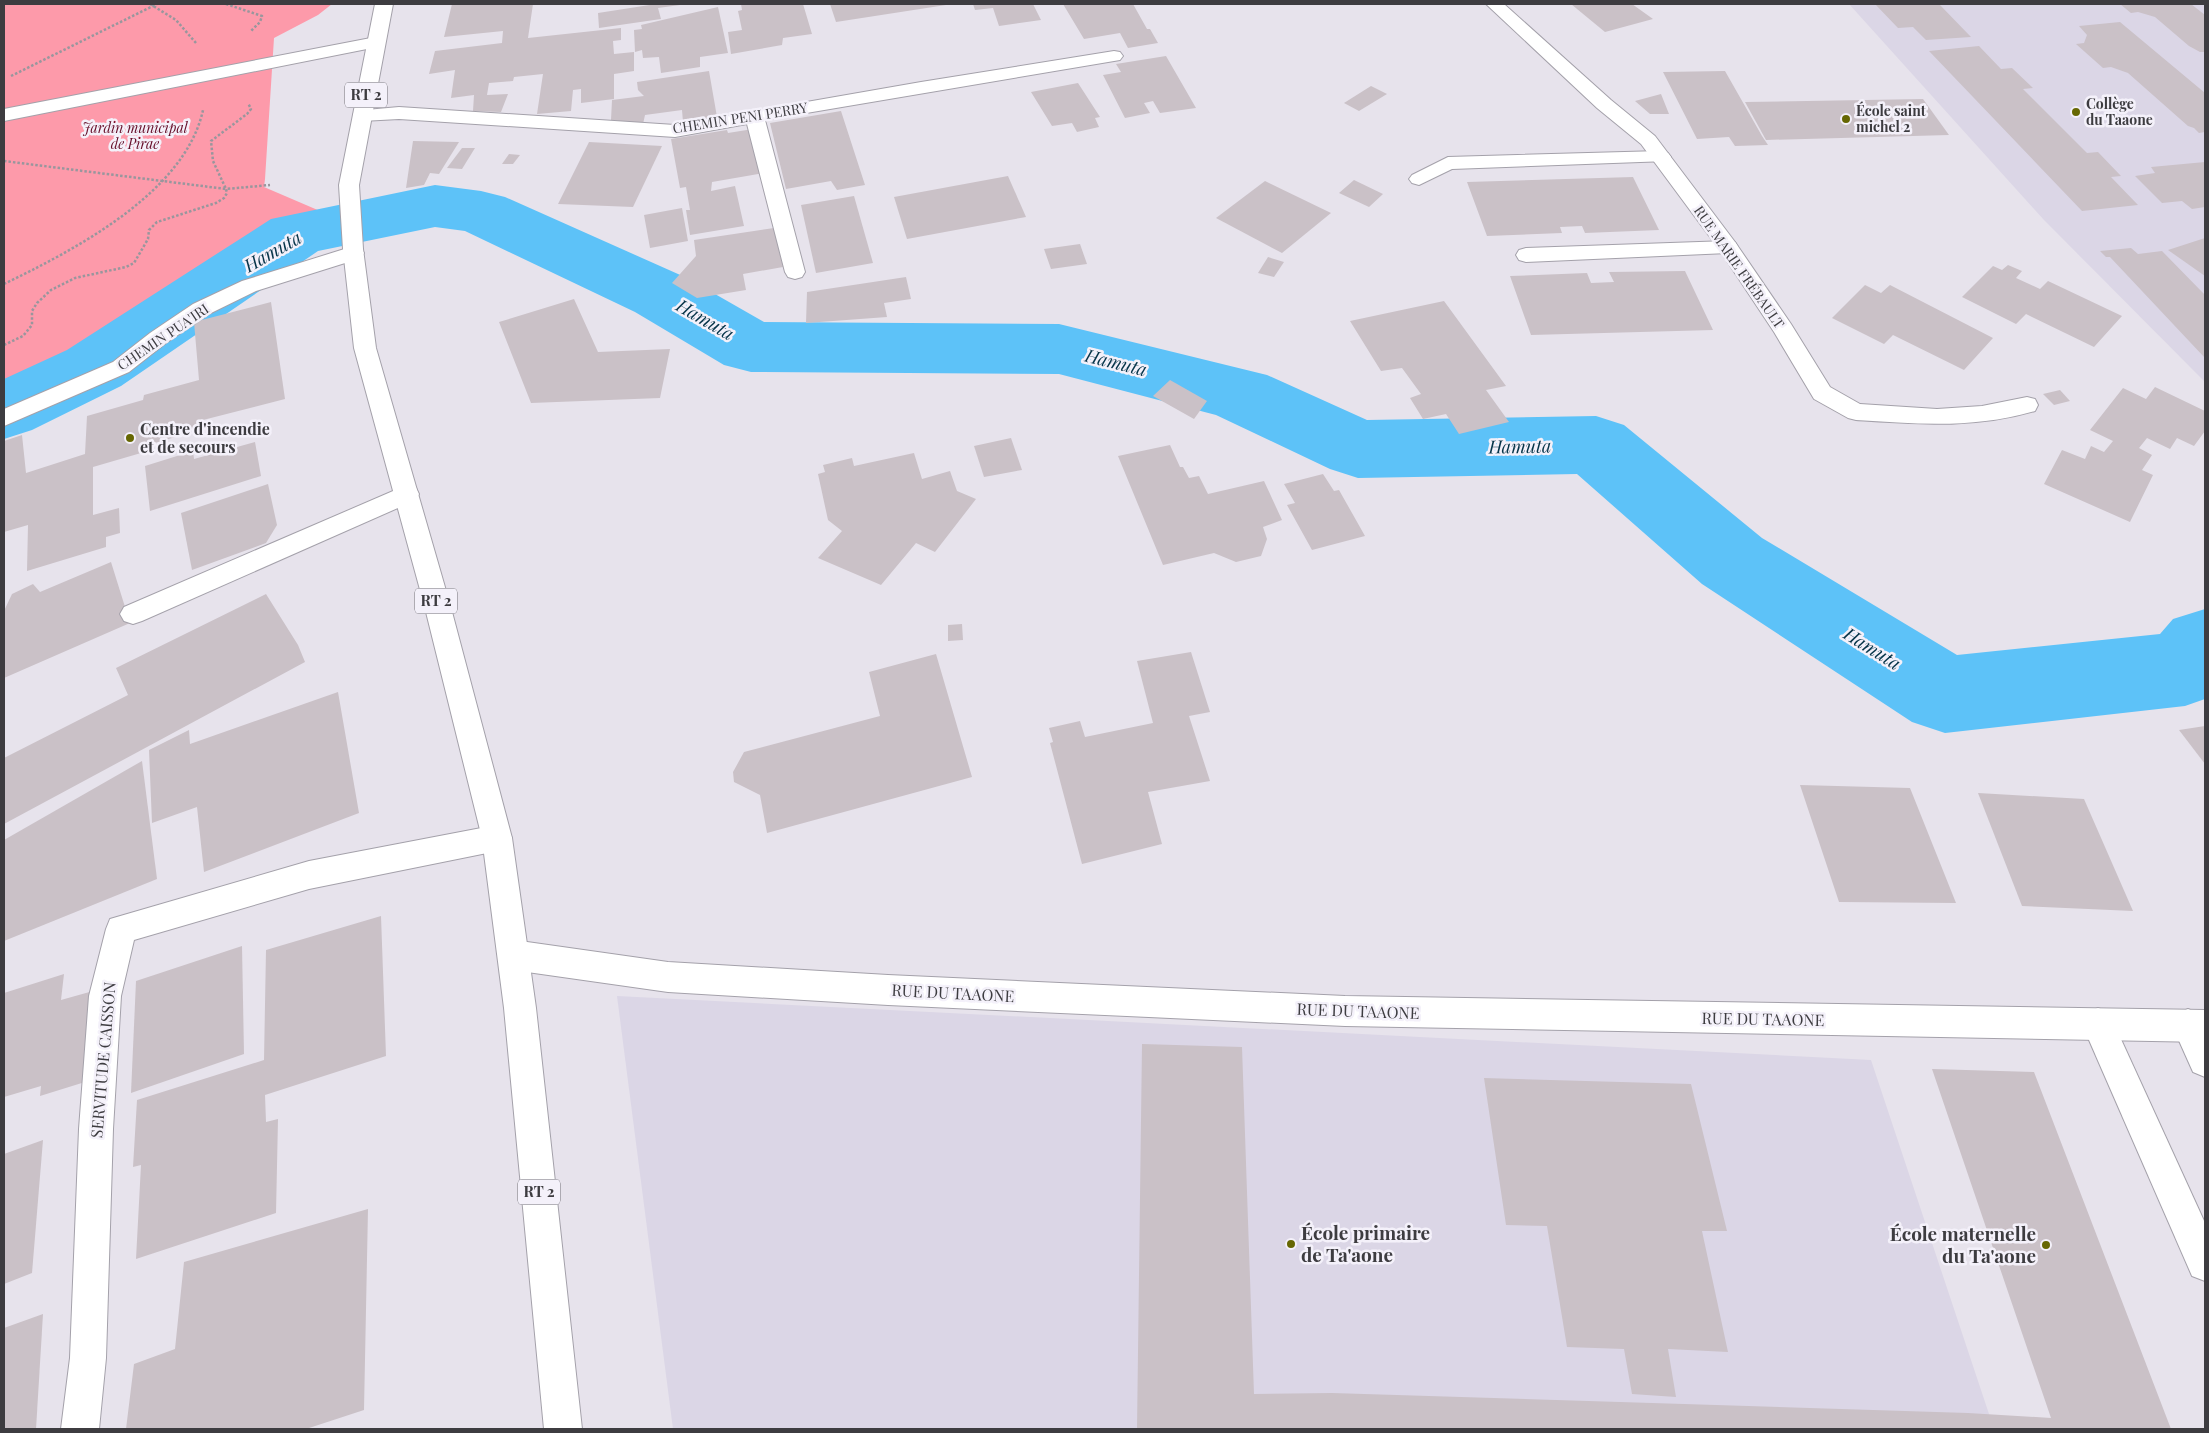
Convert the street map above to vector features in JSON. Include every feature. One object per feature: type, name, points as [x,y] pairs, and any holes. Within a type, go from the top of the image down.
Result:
[{"type":"street","name":"RT 2","points":[[384,4],[349,186],[353,251],[365,348],[407,494],[497,838],[513,955],[563,1429]]},
{"type":"street","name":"RUE MARIE FRÉBAULT","points":[[1494,4],[1604,104],[1648,140],[1728,247],[1783,329],[1822,393],[1856,412],[1937,417],[1982,414],[2027,406]]},
{"type":"street","points":[[4,115],[376,42]]},
{"type":"street","name":"CHEMIN PENI PERRY","points":[[362,114],[399,113],[668,130],[1114,56]]},
{"type":"street","name":"CHEMIN PENI PERRY","points":[[755,117],[795,272]]},
{"type":"street","points":[[1419,179],[1448,163],[1661,157]]},
{"type":"street","points":[[1526,255],[1728,247]]},
{"type":"street","name":"CHEMIN PUA'IRI","points":[[4,418],[121,367],[158,338],[201,309],[249,286],[353,251]]},
{"type":"street","points":[[133,614],[407,494]]},
{"type":"street","name":"SERVITUDE CAISSON","points":[[80,1429],[88,1358],[96,1130],[106,996],[120,929],[310,875],[497,838]]},
{"type":"street","name":"RUE DU TAAONE","points":[[513,955],[668,977],[888,990],[1345,1011],[2196,1026]]},
{"type":"street","points":[[2098,1024],[2205,1263]]},
{"type":"street","points":[[2196,1026],[2205,1061]]},
{"type":"path","points":[[4,284],[50,261],[108,227],[163,181],[188,148],[201,121],[206,94],[206,75],[200,51],[192,36],[167,13],[150,4]]},
{"type":"path","points":[[4,80],[157,4]]},
{"type":"path","points":[[4,346],[24,336],[32,324],[32,311],[36,303],[52,290],[75,278],[126,267],[134,263],[143,249],[149,230],[157,222],[216,203],[224,198],[227,193],[214,161],[211,141],[216,135],[247,115],[251,109],[248,103],[226,87],[230,48],[234,42],[253,30],[262,16],[256,12],[233,8],[226,4]]},
{"type":"path","points":[[4,161],[226,189],[270,185]]},
{"type":"shaded area","name":"Collège du Taaone","points":[[1849,4],[2205,4],[2205,382],[2044,220]]},
{"type":"shaded area","name":"École primaire de Ta'aone","points":[[617,996],[1871,1060],[1994,1429],[673,1429]]},
{"type":"green space","name":"Jardin municipal de Pirae","points":[[4,4],[332,4],[318,15],[274,38],[264,187],[320,211],[122,333],[4,391]]},
{"type":"building","points":[[452,4],[533,4],[528,38],[621,28],[621,40],[613,41],[614,54],[634,52],[634,71],[614,74],[614,99],[581,103],[581,89],[573,90],[571,111],[537,114],[543,74],[514,77],[513,81],[489,83],[487,95],[508,94],[501,112],[473,111],[474,95],[451,98],[455,70],[429,74],[435,51],[502,43],[503,31],[444,37]]},
{"type":"building","points":[[656,4],[680,5],[658,8],[661,19],[599,28],[598,13]]},
{"type":"building","points":[[741,4],[803,4],[812,34],[783,38],[782,45],[731,54],[728,32],[742,30],[738,11],[742,10]]},
{"type":"building","points":[[830,4],[946,4],[946,5],[836,22]]},
{"type":"building","points":[[973,4],[1033,4],[1041,20],[999,26],[993,8],[975,10]]},
{"type":"building","points":[[1063,4],[1133,4],[1147,29],[1150,29],[1158,43],[1128,48],[1120,33],[1084,39]]},
{"type":"building","points":[[1571,4],[1632,4],[1653,19],[1605,32]]},
{"type":"building","points":[[1875,4],[1939,4],[1971,37],[1926,40],[1913,27],[1898,28]]},
{"type":"building","points":[[2120,4],[2191,4],[2205,15],[2205,52],[2200,52],[2189,46],[2155,17],[2138,12],[2131,13]]},
{"type":"building","points":[[718,7],[728,53],[700,57],[700,67],[661,73],[659,57],[643,58],[642,50],[635,52],[634,30],[642,29],[641,25]]},
{"type":"building","points":[[2120,22],[2205,93],[2205,132],[2199,133],[2194,128],[2188,126],[2128,73],[2111,67],[2103,68],[2076,44],[2084,43],[2087,35],[2079,26]]},
{"type":"building","points":[[1979,46],[2001,69],[2012,68],[2033,88],[2023,89],[2087,153],[2098,152],[2121,176],[2111,177],[2138,205],[2082,211],[1929,51]]},
{"type":"building","points":[[1166,56],[1196,108],[1160,113],[1153,101],[1144,103],[1150,113],[1125,118],[1103,75],[1121,72],[1116,64]]},
{"type":"building","points":[[709,71],[717,117],[683,122],[682,110],[645,115],[643,124],[611,120],[612,100],[644,96],[638,90],[637,82]]},
{"type":"building","points":[[1725,71],[1768,145],[1735,146],[1729,137],[1697,139],[1663,72]]},
{"type":"building","points":[[1078,83],[1100,117],[1095,118],[1099,127],[1077,132],[1072,123],[1052,126],[1031,92]]},
{"type":"building","points":[[1371,86],[1387,94],[1359,111],[1344,103]]},
{"type":"building","points":[[1661,94],[1669,114],[1650,114],[1635,101]]},
{"type":"building","name":"École saint michel 2","points":[[1923,99],[1949,135],[1766,140],[1745,102]]},
{"type":"building","points":[[841,111],[865,185],[837,190],[831,181],[786,189],[770,123]]},
{"type":"building","points":[[753,129],[764,173],[712,182],[711,191],[735,186],[744,226],[690,235],[686,210],[690,210],[686,187],[680,188],[671,139],[727,130],[728,133]]},
{"type":"building","points":[[413,141],[459,142],[439,174],[430,173],[424,185],[406,188]]},
{"type":"building","points":[[589,142],[662,146],[633,207],[558,204]]},
{"type":"building","points":[[462,148],[475,148],[462,169],[447,168]]},
{"type":"building","points":[[509,154],[520,155],[513,164],[502,164]]},
{"type":"building","points":[[2205,162],[2205,207],[2192,209],[2182,201],[2162,203],[2135,176],[2155,173],[2151,167]]},
{"type":"building","points":[[1008,176],[1026,217],[907,239],[894,197]]},
{"type":"building","points":[[1633,177],[1659,230],[1585,233],[1582,226],[1560,227],[1562,233],[1487,236],[1467,182]]},
{"type":"building","points":[[1354,180],[1383,194],[1369,207],[1339,193]]},
{"type":"building","points":[[1265,181],[1331,213],[1282,253],[1216,218]]},
{"type":"building","points":[[854,196],[873,263],[816,273],[801,205]]},
{"type":"building","points":[[682,208],[688,241],[650,248],[644,215]]},
{"type":"building","points":[[774,228],[783,267],[743,274],[746,290],[697,298],[672,283],[696,256],[694,240]]},
{"type":"building","points":[[2205,238],[2205,276],[2168,250]]},
{"type":"building","points":[[1080,244],[1087,264],[1051,269],[1044,249]]},
{"type":"building","points":[[2131,248],[2138,254],[2162,251],[2205,295],[2205,358],[2110,257],[2106,257],[2100,251]]},
{"type":"building","points":[[1268,257],[1284,262],[1274,277],[1258,273]]},
{"type":"building","points":[[2008,265],[2022,271],[2016,278],[2040,289],[2048,281],[2122,316],[2094,347],[2026,314],[2016,324],[1962,297],[1993,266],[2002,270]]},
{"type":"building","points":[[1685,271],[1713,330],[1531,335],[1510,276],[1587,273],[1591,283],[1614,282],[1609,272]]},
{"type":"building","points":[[906,277],[911,299],[884,303],[887,317],[806,323],[807,292]]},
{"type":"building","points":[[1865,285],[1881,293],[1890,285],[1993,338],[1964,370],[1893,335],[1884,344],[1832,318]]},
{"type":"building","points":[[574,299],[598,352],[670,349],[660,398],[531,403],[499,322]]},
{"type":"building","points":[[1444,301],[1506,386],[1486,390],[1509,422],[1459,434],[1446,414],[1423,419],[1410,398],[1421,394],[1402,368],[1381,371],[1350,321]]},
{"type":"building","name":"Centre d'incendie et de secours","points":[[271,302],[285,399],[203,420],[203,429],[141,447],[141,453],[93,467],[93,515],[119,508],[120,533],[106,537],[106,547],[27,571],[28,525],[4,532],[4,441],[22,435],[26,473],[85,454],[87,416],[143,400],[144,395],[199,380],[194,322]]},
{"type":"building","points":[[1170,380],[1207,401],[1194,419],[1153,396]]},
{"type":"building","points":[[2155,387],[2205,411],[2205,431],[2194,446],[2177,438],[2170,449],[2147,438],[2139,448],[2152,455],[2142,470],[2153,475],[2130,522],[2044,484],[2062,450],[2085,459],[2091,446],[2104,452],[2113,441],[2090,430],[2123,388],[2146,399]]},
{"type":"building","points":[[2060,390],[2070,401],[2054,405],[2043,394]]},
{"type":"building","points":[[1011,438],[1022,470],[984,477],[974,446]]},
{"type":"building","points":[[255,442],[261,476],[150,511],[145,466],[193,451],[194,459]]},
{"type":"building","points":[[1170,445],[1180,467],[1183,467],[1189,478],[1199,476],[1208,494],[1264,481],[1282,520],[1263,527],[1267,539],[1261,556],[1236,562],[1214,553],[1163,565],[1118,456]]},
{"type":"building","points":[[914,453],[922,479],[950,471],[957,491],[976,499],[935,552],[916,543],[881,585],[818,558],[842,531],[828,520],[818,474],[825,472],[823,465],[852,458],[854,466]]},
{"type":"building","points":[[1323,474],[1334,491],[1339,490],[1365,536],[1312,550],[1287,505],[1295,503],[1284,484]]},
{"type":"building","points":[[268,484],[277,525],[266,543],[192,570],[181,513]]},
{"type":"building","points":[[111,562],[130,623],[4,678],[4,611],[12,594],[33,584],[40,592]]},
{"type":"building","points":[[266,594],[298,645],[305,662],[4,824],[4,758],[128,695],[116,668]]},
{"type":"building","points":[[962,624],[963,640],[948,641],[948,625]]},
{"type":"building","points":[[1191,652],[1210,712],[1189,716],[1210,781],[1148,792],[1162,844],[1082,864],[1050,743],[1053,742],[1049,728],[1080,721],[1085,737],[1153,723],[1137,661]]},
{"type":"building","points":[[936,654],[972,777],[767,833],[760,795],[734,782],[733,772],[744,752],[880,716],[869,672]]},
{"type":"building","points":[[338,692],[359,813],[204,872],[197,807],[152,823],[149,750],[189,730],[190,744]]},
{"type":"building","points":[[2205,726],[2205,764],[2179,730]]},
{"type":"building","points":[[142,761],[157,879],[4,941],[4,840]]},
{"type":"building","points":[[1800,785],[1910,788],[1956,903],[1839,902]]},
{"type":"building","points":[[1978,793],[2084,799],[2133,911],[2022,906]]},
{"type":"building","points":[[381,916],[386,1056],[265,1095],[266,1122],[278,1119],[276,1213],[136,1259],[141,1165],[133,1167],[137,1100],[264,1060],[266,950]]},
{"type":"building","points":[[242,946],[244,1054],[131,1093],[136,981]]},
{"type":"building","points":[[64,974],[61,1000],[93,991],[85,1082],[40,1096],[41,1086],[4,1097],[4,993]]},
{"type":"building","points":[[1142,1044],[1242,1047],[1254,1394],[1332,1393],[1968,1413],[2051,1418],[1932,1069],[2034,1072],[2171,1429],[1137,1429]]},
{"type":"building","points":[[1484,1078],[1691,1084],[1727,1231],[1702,1231],[1728,1352],[1668,1349],[1676,1397],[1632,1394],[1624,1349],[1567,1347],[1547,1226],[1506,1225]]},
{"type":"building","points":[[43,1140],[32,1273],[4,1284],[4,1154]]},
{"type":"building","points":[[368,1209],[364,1410],[306,1429],[126,1429],[134,1364],[175,1349],[184,1262]]},
{"type":"building","points":[[43,1314],[36,1429],[4,1429],[4,1328]]},
{"type":"waterway","name":"Hamuta","points":[[4,411],[94,368],[296,234],[435,206],[481,212],[661,295],[751,347],[1059,349],[1240,394],[1358,449],[1596,445],[1732,561],[1945,695],[2185,669],[2205,645]]},
{"type":"place","name":"Collège du Taaone","points":[[2076,112]]},
{"type":"place","name":"École saint michel 2","points":[[1846,119]]},
{"type":"place","name":"Centre d'incendie et de secours","points":[[130,438]]},
{"type":"place","name":"École primaire de Ta'aone","points":[[1291,1244]]},
{"type":"place","name":"École maternelle du Ta'aone","points":[[2046,1245]]}]
